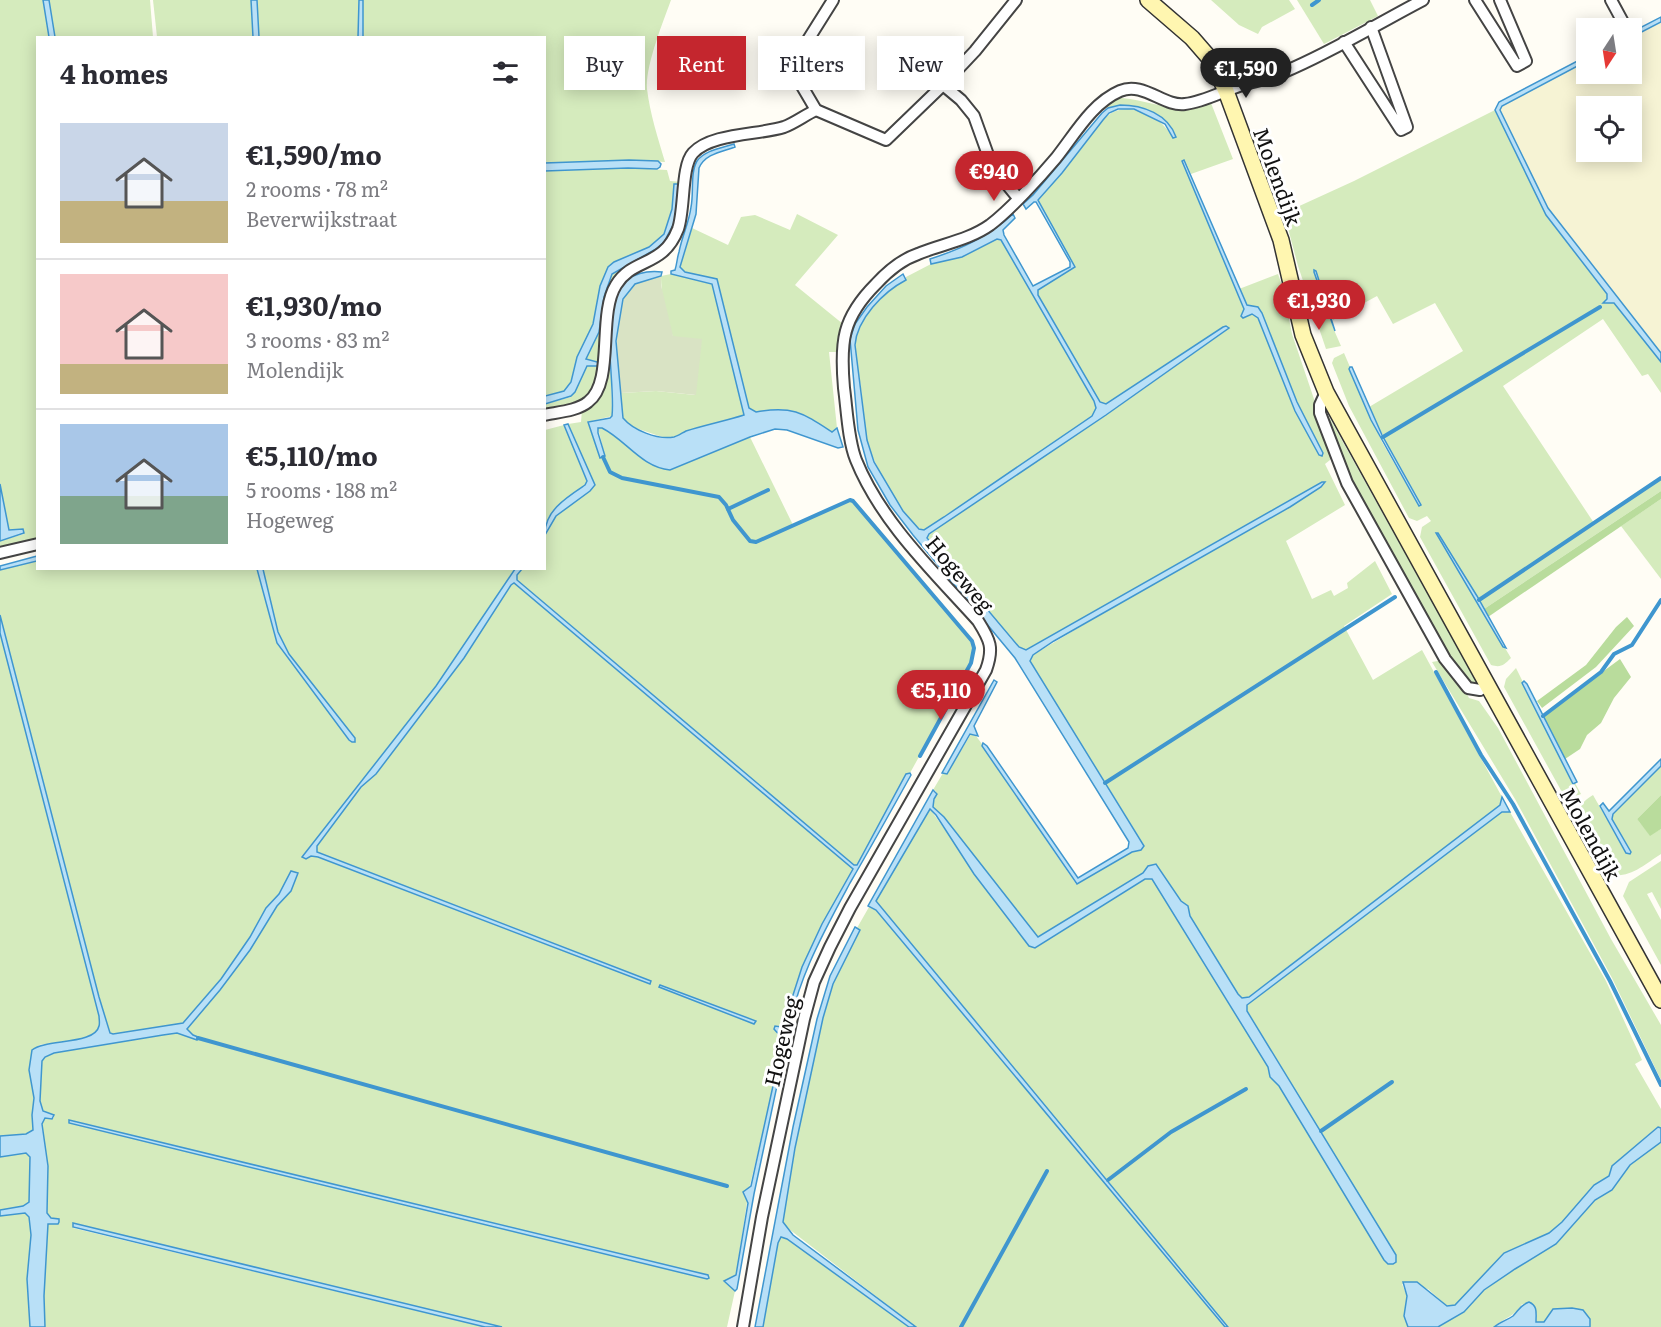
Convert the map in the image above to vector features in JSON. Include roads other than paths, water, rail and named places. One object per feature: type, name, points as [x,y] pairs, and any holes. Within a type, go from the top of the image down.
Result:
[{"type":"main road","name":"Molendijk","points":[[1148,0],[1192,38],[1212,62],[1226,91],[1281,240],[1303,334],[1326,392],[1661,1000]]},
{"type":"street","points":[[833,0],[796,58],[796,76],[816,110],[886,140],[938,90]]},
{"type":"street","points":[[964,63],[1016,0]]},
{"type":"street","name":"Hogeweg","points":[[743,1327],[782,1116],[814,982],[850,908],[986,670],[991,652],[987,636],[978,621],[890,519],[867,484],[855,457],[846,407],[842,359],[845,328],[855,308],[876,284],[915,254],[960,240],[989,225],[1053,161],[1088,117],[1109,96],[1123,89],[1132,88],[1182,105],[1283,73],[1423,0]]},
{"type":"street","points":[[1475,0],[1517,66],[1526,61],[1500,0]]},
{"type":"street","points":[[1611,0],[1621,18]]},
{"type":"street","points":[[1344,42],[1401,130],[1407,127],[1371,27]]},
{"type":"street","points":[[949,90],[974,116],[992,166],[1018,198]]},
{"type":"street","points":[[546,415],[581,406],[595,395],[602,380],[610,296],[622,277],[661,254],[674,240],[683,209],[687,166],[695,150],[738,134],[786,126],[816,110]]},
{"type":"street","name":"Molendijk","points":[[1326,392],[1320,405],[1320,413],[1347,483],[1444,659],[1468,688],[1480,690],[1486,686]]},
{"type":"street","points":[[0,553],[36,544]]},
{"type":"water","points":[[43,0],[49,0],[55,36],[49,36]]},
{"type":"water","points":[[251,0],[257,0],[259,36],[253,36]]},
{"type":"water","points":[[359,0],[363,0],[363,36],[358,36]]},
{"type":"water","points":[[1661,17],[1661,22],[1642,32],[1642,27]]},
{"type":"water","points":[[1576,62],[1576,67],[1502,106],[1500,110],[1548,208],[1661,353],[1661,362],[1614,303],[1603,303],[1607,299],[1607,294],[1546,215],[1495,110],[1499,102]]},
{"type":"water","points":[[1129,105],[1154,112],[1167,122],[1176,137],[1173,138],[1165,124],[1134,109],[1118,109],[1109,113],[1038,200],[1075,267],[1038,290],[1038,295],[1100,402],[1106,404],[1223,327],[1229,328],[1106,415],[929,534],[927,538],[1019,647],[1026,650],[1325,482],[1290,507],[1033,655],[1030,661],[1144,846],[1141,850],[1132,852],[1077,884],[982,746],[983,743],[1078,878],[1128,848],[1129,842],[1015,658],[913,535],[890,505],[868,467],[858,430],[850,339],[855,324],[867,307],[886,286],[903,274],[906,280],[880,299],[866,316],[855,345],[867,440],[874,462],[903,511],[919,529],[924,530],[944,517],[1092,416],[1096,408],[1094,401],[1001,240],[997,239],[962,257],[931,264],[930,259],[974,241],[1013,214],[1015,218],[1003,230],[1004,235],[1033,286],[1070,267],[1070,262],[1036,202],[1026,209],[1023,204],[1102,113],[1108,108]]},
{"type":"water","points":[[734,144],[735,147],[709,157],[699,168],[696,214],[680,267],[685,272],[717,279],[749,408],[756,412],[788,410],[797,412],[832,432],[837,428],[843,447],[838,448],[787,430],[775,429],[670,470],[642,459],[611,433],[598,428],[605,456],[600,458],[588,422],[612,416],[610,324],[614,302],[622,285],[638,274],[662,272],[661,276],[635,284],[623,299],[616,341],[623,418],[646,433],[667,438],[744,415],[712,284],[671,274],[671,271],[675,270],[690,213],[697,161],[709,152]]},
{"type":"water","points":[[629,160],[658,161],[661,164],[657,169],[546,171],[546,163]]},
{"type":"water","points":[[1184,160],[1247,305],[1258,307],[1262,313],[1297,402],[1323,453],[1322,456],[1319,455],[1295,411],[1258,318],[1252,314],[1243,318],[1241,316],[1244,309],[1182,161]]},
{"type":"water","points":[[674,184],[678,184],[674,223],[664,242],[612,274],[604,297],[599,332],[586,359],[601,363],[601,366],[587,366],[571,396],[546,404],[546,396],[564,391],[571,382],[577,357],[593,324],[600,286],[608,267],[614,262],[649,247],[664,234],[672,209]]},
{"type":"water","points":[[1316,271],[1335,331],[1314,272]]},
{"type":"water","points":[[1350,367],[1352,367],[1382,435],[1421,505],[1419,506],[1371,420]]},
{"type":"water","points":[[568,424],[595,485],[556,516],[546,533],[546,526],[552,512],[587,481],[564,425]]},
{"type":"water","points":[[0,484],[9,530],[23,529],[24,533],[0,541]]},
{"type":"water","points":[[1436,533],[1477,596],[1506,648],[1503,647]]},
{"type":"water","points":[[36,556],[36,561],[0,570],[0,566]]},
{"type":"water","points":[[257,570],[263,570],[278,632],[289,654],[355,738],[355,742],[349,740],[277,643]]},
{"type":"water","points":[[514,570],[521,570],[517,575],[517,580],[854,865],[857,865],[906,774],[910,773],[911,775],[850,883],[811,959],[796,998],[787,1040],[783,1039],[774,1029],[775,1026],[782,1027],[784,1023],[802,967],[822,924],[853,869],[514,583],[464,658],[376,774],[361,787],[317,846],[317,852],[651,981],[650,984],[318,857],[311,856],[306,859],[302,857],[436,686]]},
{"type":"water","points":[[0,615],[110,1033],[183,1023],[221,979],[250,937],[266,908],[279,894],[291,871],[298,873],[291,891],[277,906],[250,950],[187,1029],[198,1037],[197,1040],[177,1033],[54,1053],[42,1061],[40,1101],[43,1111],[54,1115],[52,1119],[45,1118],[42,1124],[48,1166],[47,1213],[51,1218],[59,1219],[58,1224],[48,1224],[44,1296],[45,1327],[30,1327],[27,1279],[31,1235],[29,1217],[25,1213],[0,1216],[0,1210],[23,1206],[29,1202],[30,1157],[26,1153],[0,1157],[0,1136],[26,1134],[33,1130],[34,1098],[29,1070],[32,1050],[47,1044],[89,1036],[96,1032],[99,1026],[99,1016],[0,633]]},
{"type":"water","points":[[994,680],[997,682],[974,726],[978,736],[970,734],[947,774],[942,773]]},
{"type":"water","points":[[1524,681],[1577,782],[1573,784],[1522,683]]},
{"type":"water","points":[[1661,759],[1661,766],[1613,814],[1612,819],[1631,852],[1626,853],[1600,806],[1603,803],[1609,811]]},
{"type":"water","points":[[933,790],[937,794],[933,807],[944,817],[1038,937],[1143,873],[1148,866],[1156,864],[1181,901],[1188,906],[1190,916],[1242,998],[1249,997],[1500,805],[1502,797],[1510,812],[1502,812],[1247,1005],[1247,1011],[1396,1255],[1396,1262],[1388,1264],[1384,1260],[1279,1086],[1270,1077],[1268,1067],[1152,879],[1145,879],[1035,948],[1029,946],[974,874],[930,809],[876,901],[1228,1327],[1225,1327],[876,910],[868,906]]},
{"type":"water","points":[[855,927],[860,930],[833,984],[823,1018],[795,1148],[783,1222],[793,1235],[916,1327],[909,1327],[787,1239],[781,1237],[763,1327],[755,1327],[793,1127],[817,1019],[830,976]]},
{"type":"water","points":[[660,985],[756,1021],[754,1024],[659,987]]},
{"type":"water","points":[[778,1063],[781,1067],[735,1291],[724,1281],[736,1275],[748,1203],[743,1192],[751,1186]]},
{"type":"water","points":[[69,1120],[708,1275],[709,1278],[69,1123]]},
{"type":"water","points":[[1658,1127],[1661,1128],[1661,1142],[1630,1165],[1612,1190],[1595,1200],[1556,1244],[1484,1290],[1464,1312],[1438,1327],[1408,1327],[1404,1316],[1407,1296],[1403,1282],[1417,1282],[1447,1306],[1455,1305],[1504,1253],[1549,1233],[1562,1222],[1594,1185],[1609,1176],[1612,1166]]},
{"type":"water","points":[[73,1223],[502,1327],[485,1327],[73,1227]]},
{"type":"water","points":[[1529,1302],[1535,1308],[1536,1322],[1544,1322],[1553,1309],[1572,1308],[1583,1310],[1590,1319],[1590,1327],[1494,1327],[1513,1316]]},
{"type":"waterway","points":[[1312,5],[1319,0]]},
{"type":"waterway","points":[[1383,437],[1600,307]]},
{"type":"waterway","points":[[603,457],[610,472],[622,478],[719,497],[726,505],[733,520],[750,541],[756,542],[850,500],[853,501],[972,641],[974,648],[971,663],[920,756]]},
{"type":"waterway","points":[[1479,600],[1661,478]]},
{"type":"waterway","points":[[728,509],[768,490]]},
{"type":"waterway","points":[[1105,783],[1395,597]]},
{"type":"waterway","points":[[1543,716],[1601,672],[1614,654],[1632,645],[1661,600]]},
{"type":"waterway","points":[[1436,672],[1481,755],[1513,804],[1610,981],[1661,1085]]},
{"type":"waterway","points":[[198,1038],[727,1186]]},
{"type":"waterway","points":[[1321,1131],[1392,1082]]},
{"type":"waterway","points":[[1108,1180],[1171,1132],[1246,1089]]},
{"type":"waterway","points":[[961,1327],[1047,1171]]}]
